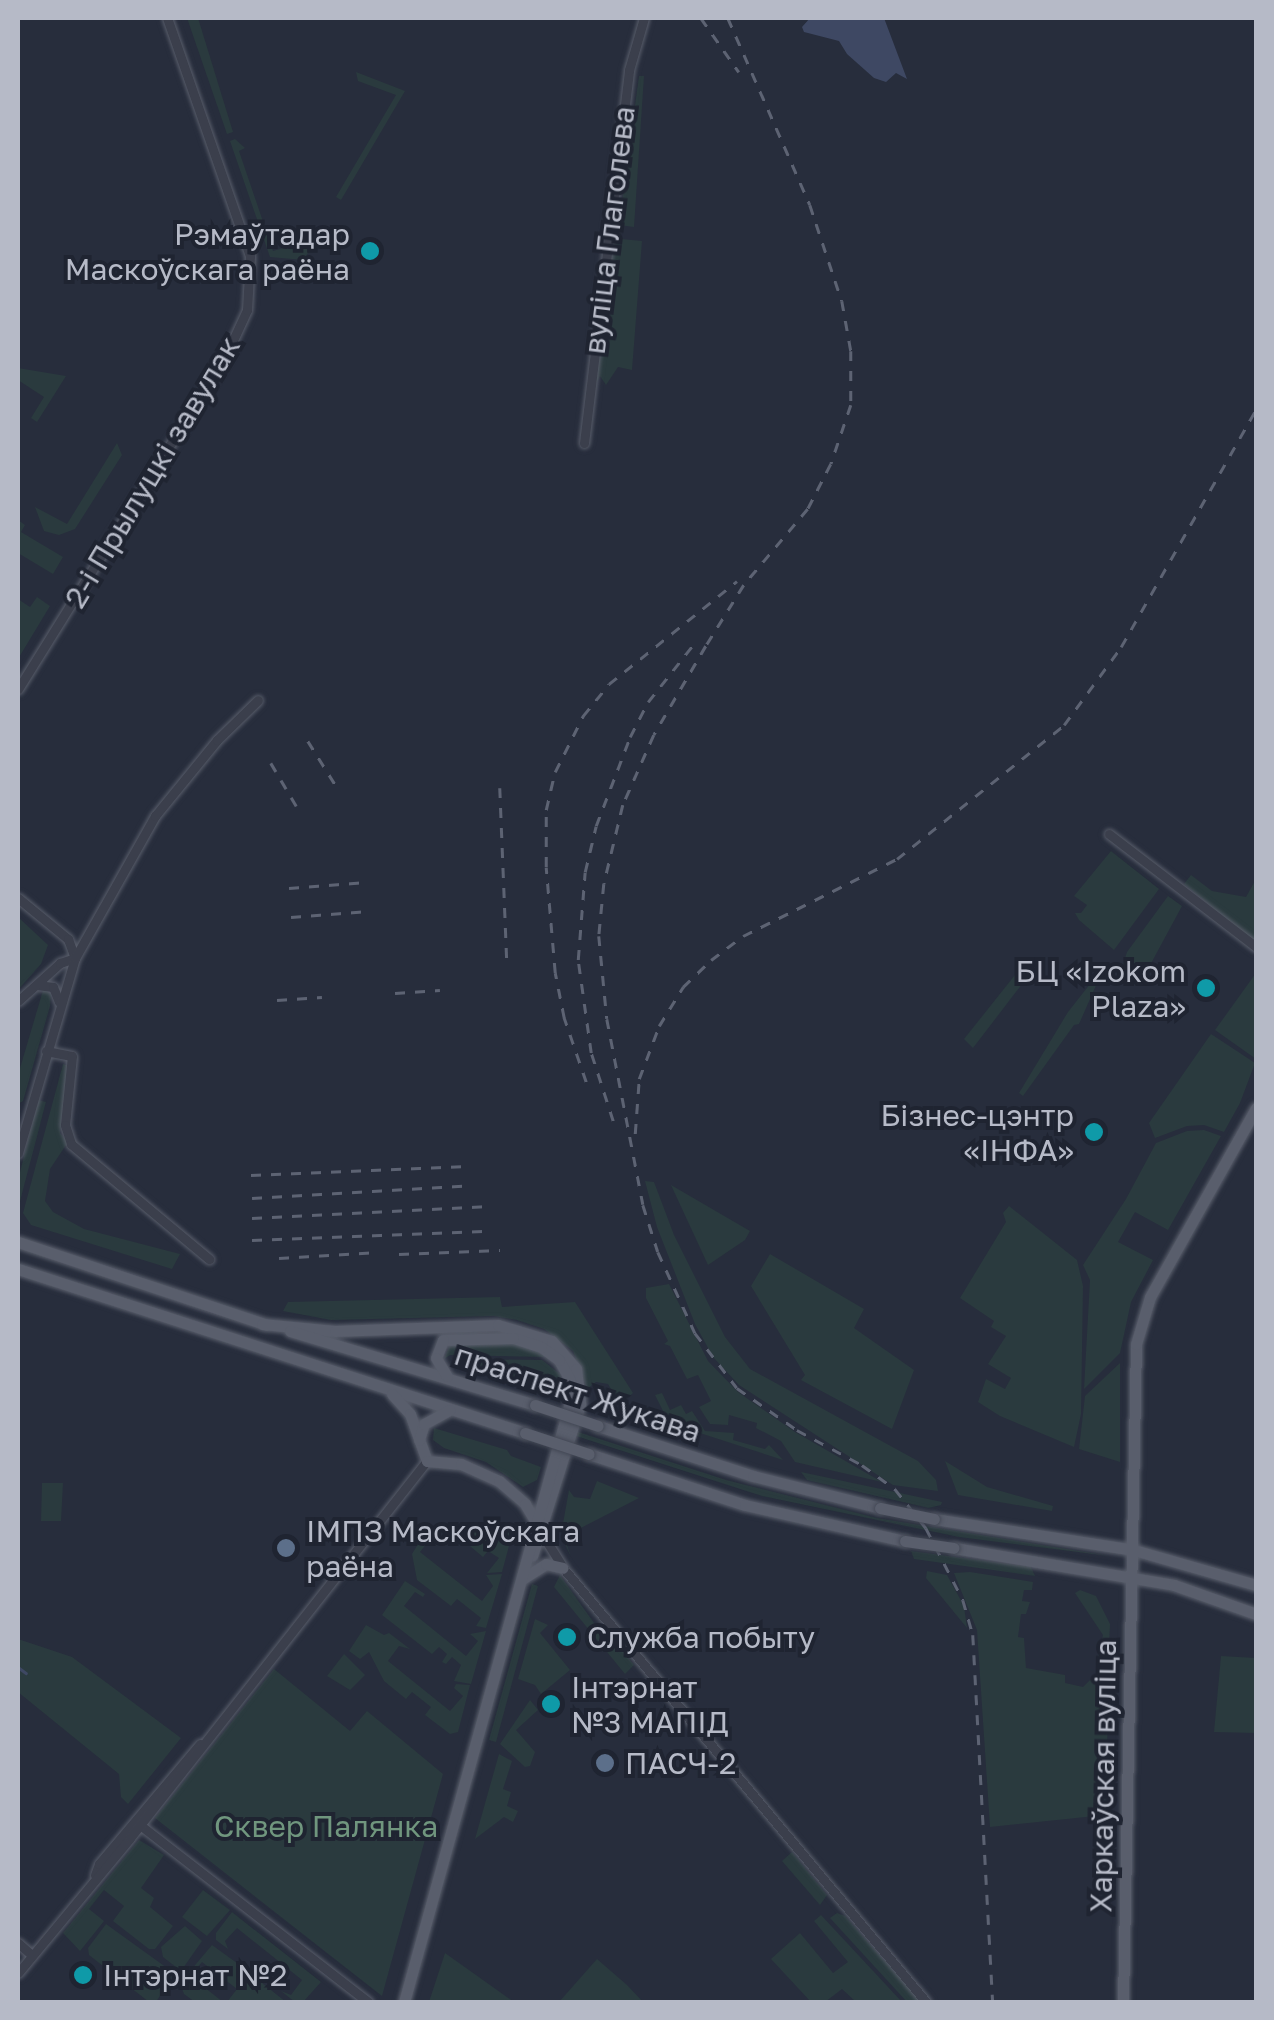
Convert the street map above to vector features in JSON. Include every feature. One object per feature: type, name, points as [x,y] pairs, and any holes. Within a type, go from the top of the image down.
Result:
[{"type":"main road","points":[[1242,1130],[1256,1094]]},
{"type":"main road","points":[[1242,1130],[1256,1108]]},
{"type":"main road","name":"Харкаўская вуліца","points":[[1123,2002],[1134,1550],[1134,1364],[1140,1323],[1242,1130]]},
{"type":"main road","name":"праспект Жукава","points":[[18,1242],[262,1324],[448,1376],[753,1476],[875,1507],[1134,1550],[1256,1584]]},
{"type":"main road","name":"праспект Жукава","points":[[18,1269],[745,1506],[905,1541],[1133,1576],[1198,1592],[1256,1614]]},
{"type":"main road","points":[[262,1324],[334,1331],[498,1325],[552,1341],[576,1369],[582,1388],[549,1512],[522,1578]]},
{"type":"main road","points":[[404,2002],[571,1399],[570,1380],[559,1360],[541,1347],[513,1338],[449,1338],[436,1352],[448,1376]]},
{"type":"main road","points":[[385,1388],[407,1408],[426,1461],[461,1464],[488,1474],[525,1504],[542,1534]]},
{"type":"main road","points":[[420,1440],[429,1419],[452,1409]]},
{"type":"main road","points":[[525,1504],[541,1498]]},
{"type":"main road","points":[[863,1531],[875,1507]]},
{"type":"main road","points":[[535,1520],[549,1512]]},
{"type":"main road","points":[[522,1578],[546,1564],[562,1568]]},
{"type":"street","name":"2-і Прылуцкі завулак","points":[[18,690],[228,351],[247,310],[250,256],[167,18]]},
{"type":"street","name":"вуліца Глаголева","points":[[584,443],[629,70],[644,18]]},
{"type":"street","points":[[18,1152],[75,958],[155,816],[217,740],[258,700]]},
{"type":"street","points":[[1109,834],[1256,948]]},
{"type":"street","points":[[18,898],[68,939],[75,958]]},
{"type":"street","points":[[18,1001],[60,963],[75,958]]},
{"type":"street","points":[[30,989],[43,982],[52,987],[59,1010]]},
{"type":"street","points":[[46,1051],[72,1056],[65,1125],[71,1144],[210,1258]]},
{"type":"street","points":[[18,1973],[140,1825],[426,1461]]},
{"type":"street","points":[[542,1534],[562,1568],[926,2002]]},
{"type":"street","points":[[95,1876],[99,1864],[194,1746],[202,1742]]},
{"type":"street","points":[[140,1825],[368,2002]]},
{"type":"street","points":[[18,1943],[32,1955]]},
{"type":"green space","points":[[187,18],[198,18],[233,132],[227,134]]},
{"type":"green space","points":[[356,72],[405,91],[341,200],[336,197],[396,95],[358,81]]},
{"type":"green space","points":[[639,76],[644,76],[634,227],[619,225]]},
{"type":"green space","points":[[235,139],[245,148],[239,151],[273,251],[290,246],[300,252],[313,232],[320,236],[303,260],[270,257],[230,141]]},
{"type":"green space","points":[[611,238],[642,241],[632,370],[618,367],[606,385],[600,376],[590,396]]},
{"type":"green space","points":[[18,368],[66,376],[37,422],[31,418],[44,397],[18,380]]},
{"type":"green space","points":[[117,443],[122,455],[75,529],[59,535],[44,531],[35,507],[67,524]]},
{"type":"green space","points":[[18,520],[25,525],[21,532],[63,557],[53,574],[18,553]]},
{"type":"green space","points":[[37,597],[50,606],[18,659],[18,599],[30,607]]},
{"type":"green space","points":[[1111,851],[1159,889],[1114,950],[1079,920],[1075,913],[1081,913],[1087,905],[1074,896]]},
{"type":"green space","points":[[1191,875],[1212,891],[1246,897],[1256,879],[1256,943],[1184,884]]},
{"type":"green space","points":[[1168,896],[1182,906],[1141,982],[1125,972],[1117,982],[1127,952]]},
{"type":"green space","points":[[18,917],[48,945],[41,964],[18,990]]},
{"type":"green space","points":[[1036,958],[1039,962],[973,1048],[964,1039],[1027,960]]},
{"type":"green space","points":[[1105,965],[1079,1024],[1074,1025],[1023,1096],[1019,1093],[1068,1012]]},
{"type":"green space","points":[[1256,973],[1256,1059],[1215,1030]]},
{"type":"green space","points":[[44,987],[51,994],[50,1006],[23,1101],[18,1104],[18,1075]]},
{"type":"green space","points":[[1211,1034],[1255,1063],[1240,1103],[1224,1132],[1204,1125],[1187,1126],[1155,1138],[1149,1123]]},
{"type":"green space","points":[[63,1064],[69,1066],[60,1133],[68,1142],[50,1169],[45,1201],[53,1212],[84,1229],[180,1254],[172,1269],[31,1225],[23,1213]]},
{"type":"green space","points":[[38,1100],[46,1102],[19,1205],[18,1180]]},
{"type":"green space","points":[[1204,1130],[1221,1136],[1168,1230],[1135,1212],[1118,1242],[1153,1260],[1131,1302],[1120,1353],[1084,1389],[1090,1280],[1083,1265],[1126,1199],[1156,1143],[1187,1131]]},
{"type":"green space","points":[[645,1181],[654,1182],[674,1235],[725,1337],[750,1369],[918,1461],[936,1480],[938,1491],[893,1485],[739,1385],[713,1357],[695,1324],[657,1227]]},
{"type":"green space","points":[[671,1185],[750,1231],[745,1240],[708,1265]]},
{"type":"green space","points":[[1009,1206],[1077,1260],[1083,1286],[1081,1414],[1074,1447],[1000,1416],[978,1402],[986,1379],[1005,1389],[1011,1378],[988,1364],[1006,1336],[991,1327],[994,1321],[960,1298],[1006,1222],[1003,1213]]},
{"type":"green space","points":[[770,1254],[864,1309],[854,1328],[914,1370],[892,1429],[801,1380],[805,1375],[751,1286]]},
{"type":"green space","points":[[669,1284],[708,1361],[738,1392],[795,1432],[882,1482],[795,1462],[781,1441],[756,1428],[757,1423],[729,1415],[728,1425],[710,1424],[699,1407],[711,1401],[698,1375],[687,1379],[670,1346],[664,1344],[668,1341],[646,1298],[646,1288]]},
{"type":"green space","points":[[500,1297],[502,1307],[575,1302],[633,1393],[620,1404],[608,1384],[596,1382],[587,1389],[573,1351],[544,1329],[517,1320],[493,1316],[331,1320],[283,1311],[288,1302]]},
{"type":"green space","points":[[491,1337],[536,1349],[546,1357],[450,1355],[444,1359],[451,1342]]},
{"type":"green space","points":[[452,1359],[542,1360],[560,1374],[564,1388],[530,1382],[527,1388],[454,1363]]},
{"type":"green space","points":[[1120,1363],[1120,1462],[1079,1449],[1085,1396]]},
{"type":"green space","points":[[662,1393],[670,1410],[681,1405],[686,1414],[692,1411],[705,1431],[734,1433],[733,1440],[765,1449],[769,1445],[783,1460],[669,1423],[655,1395]]},
{"type":"green space","points":[[434,1428],[507,1450],[511,1456],[541,1467],[537,1480],[523,1487],[486,1462],[444,1448],[433,1440]]},
{"type":"green space","points":[[578,1432],[726,1480],[877,1518],[1110,1556],[959,1537],[762,1496],[576,1436]]},
{"type":"green space","points":[[945,1461],[987,1487],[1053,1506],[1052,1511],[958,1495]]},
{"type":"green space","points":[[801,1472],[942,1502],[929,1508],[807,1480]]},
{"type":"green space","points":[[597,1481],[639,1498],[575,1531],[566,1542],[571,1557],[563,1539],[562,1529],[569,1490],[574,1497],[590,1499]]},
{"type":"green space","points":[[42,1483],[63,1483],[61,1521],[41,1521]]},
{"type":"green space","points":[[491,1517],[504,1531],[513,1531],[502,1572],[487,1573],[499,1558],[488,1551],[483,1557],[452,1531],[461,1525],[472,1533]]},
{"type":"green space","points":[[426,1531],[442,1541],[431,1538],[420,1552],[482,1601],[493,1586],[486,1575],[502,1574],[486,1628],[476,1626],[481,1618],[457,1599],[451,1606],[417,1580],[412,1554]]},
{"type":"green space","points":[[911,1551],[1031,1567],[1035,1576],[914,1559]]},
{"type":"green space","points":[[927,1571],[947,1575],[964,1606],[967,1628],[926,1578]]},
{"type":"green space","points":[[954,1573],[1033,1582],[1032,1590],[1024,1590],[1022,1601],[1030,1602],[1026,1614],[1021,1614],[1018,1637],[1024,1638],[1026,1668],[1065,1675],[1065,1683],[1083,1687],[1090,1680],[1109,1683],[1105,1815],[990,1827],[977,1630]]},
{"type":"green space","points":[[560,1575],[606,1640],[611,1637],[634,1665],[625,1674],[554,1587]]},
{"type":"green space","points":[[405,1581],[425,1594],[423,1597],[415,1592],[404,1606],[466,1656],[478,1641],[470,1634],[486,1631],[471,1684],[454,1681],[461,1665],[452,1657],[446,1664],[442,1662],[447,1654],[439,1647],[432,1654],[382,1615]]},
{"type":"green space","points":[[532,1584],[538,1586],[496,1742],[489,1740]]},
{"type":"green space","points":[[1080,1590],[1096,1596],[1110,1624],[1108,1670],[1096,1665],[1103,1635],[1075,1593]]},
{"type":"green space","points":[[535,1619],[548,1625],[540,1633],[570,1670],[541,1694],[535,1685],[518,1679]]},
{"type":"green space","points":[[366,1625],[384,1635],[389,1633],[410,1649],[399,1646],[388,1661],[450,1711],[463,1696],[454,1688],[456,1684],[470,1685],[458,1732],[450,1734],[425,1715],[431,1707],[412,1692],[406,1699],[384,1681],[369,1652],[360,1659],[349,1651]]},
{"type":"green space","points":[[18,1639],[72,1657],[181,1738],[128,1804],[121,1797],[119,1774],[18,1692]]},
{"type":"green space","points":[[344,1654],[365,1675],[350,1690],[327,1676]]},
{"type":"green space","points":[[1221,1656],[1256,1658],[1256,1733],[1214,1732]]},
{"type":"green space","name":"Сквер Палянка","points":[[274,1669],[350,1731],[367,1711],[443,1774],[382,1996],[155,1818]]},
{"type":"green space","points":[[530,1700],[538,1710],[516,1730],[535,1752],[530,1766],[525,1767],[500,1744]]},
{"type":"green space","points":[[499,1754],[512,1761],[503,1789],[511,1792],[507,1806],[518,1811],[513,1822],[504,1817],[475,1839]]},
{"type":"green space","points":[[139,1840],[164,1855],[141,1888],[154,1898],[150,1907],[173,1926],[155,1949],[149,1949],[113,1921],[124,1906],[104,1890],[89,1909],[104,1921],[80,1951],[63,1933]]},
{"type":"green space","points":[[792,1852],[827,1895],[820,1905],[782,1861]]},
{"type":"green space","points":[[203,1890],[230,1910],[207,1936],[182,1917]]},
{"type":"green space","points":[[232,1912],[321,1982],[303,2002],[295,2002],[281,1991],[291,1995],[302,1980],[237,1928],[225,1941],[228,1949],[216,1940],[216,1933]]},
{"type":"green space","points":[[837,1913],[845,1916],[921,2002],[907,2002],[830,1918]]},
{"type":"green space","points":[[821,1915],[902,2002],[856,2002],[842,1989],[825,2002],[811,2002],[771,1959],[800,1933],[833,1973],[848,1962],[814,1921]]},
{"type":"green space","points":[[106,1924],[174,1973],[156,2002],[149,2002],[89,1955],[88,1948]]},
{"type":"green space","points":[[185,1926],[202,1941],[181,1971],[163,1957],[161,1947]]},
{"type":"green space","points":[[212,1945],[286,2002],[227,2002],[237,1989],[202,1962],[190,1976],[223,2002],[195,2002],[184,1994],[180,1983]]},
{"type":"green space","points":[[445,1953],[514,2002],[429,2002]]},
{"type":"green space","points":[[597,1959],[627,1985],[643,2002],[559,2002]]},
{"type":"water","points":[[810,18],[884,18],[907,79],[896,73],[886,82],[874,78],[847,54],[839,41],[804,32],[802,27]]},
{"type":"waterway","points":[[18,1667],[26,1673]]},
{"type":"railway","points":[[701,18],[739,72]]},
{"type":"railway","points":[[728,18],[810,205],[842,301],[851,351],[851,405],[831,464],[808,509],[744,585],[654,735],[623,805],[604,884],[599,936],[607,1019],[643,1205],[658,1252],[695,1333],[737,1388],[797,1430],[862,1465],[895,1489],[926,1528],[963,1600],[973,1635],[993,2002]]},
{"type":"railway","points":[[635,1134],[639,1079],[659,1026],[683,987],[711,960],[743,936],[897,859],[1064,725],[1121,647],[1256,409]]},
{"type":"railway","points":[[586,1082],[564,1018],[555,973],[546,867],[546,810],[555,772],[583,716],[609,684],[737,581]]},
{"type":"railway","points":[[613,1121],[591,1053],[578,960],[585,872],[596,826],[630,737],[648,702],[697,640]]},
{"type":"railway","points":[[308,741],[335,784]]},
{"type":"railway","points":[[271,763],[297,807]]},
{"type":"railway","points":[[500,788],[507,961]]},
{"type":"railway","points":[[289,888],[367,882]]},
{"type":"railway","points":[[291,917],[369,911]]},
{"type":"railway","points":[[395,993],[440,990]]},
{"type":"railway","points":[[277,1000],[322,997]]},
{"type":"railway","points":[[251,1175],[462,1166]]},
{"type":"railway","points":[[252,1198],[463,1186]]},
{"type":"railway","points":[[252,1218],[490,1206]]},
{"type":"railway","points":[[252,1240],[490,1231]]},
{"type":"railway","points":[[399,1254],[500,1250]]},
{"type":"railway","points":[[279,1258],[379,1252]]},
{"type":"place","name":"Рэмаўтадар Маскоўскага раёна","points":[[370,251]]},
{"type":"place","name":"БЦ «Izokom Plaza»","points":[[1206,988]]},
{"type":"place","name":"Бізнес-цэнтр «ІНФА»","points":[[1094,1132]]},
{"type":"place","name":"ІМПЗ Маскоўскага раёна","points":[[286,1548]]},
{"type":"place","name":"Служба побыту","points":[[567,1637]]},
{"type":"place","name":"Інтэрнат №3 МАПІД","points":[[551,1704]]},
{"type":"place","name":"ПАСЧ-2","points":[[605,1763]]},
{"type":"place","name":"Інтэрнат №2","points":[[83,1975]]}]
